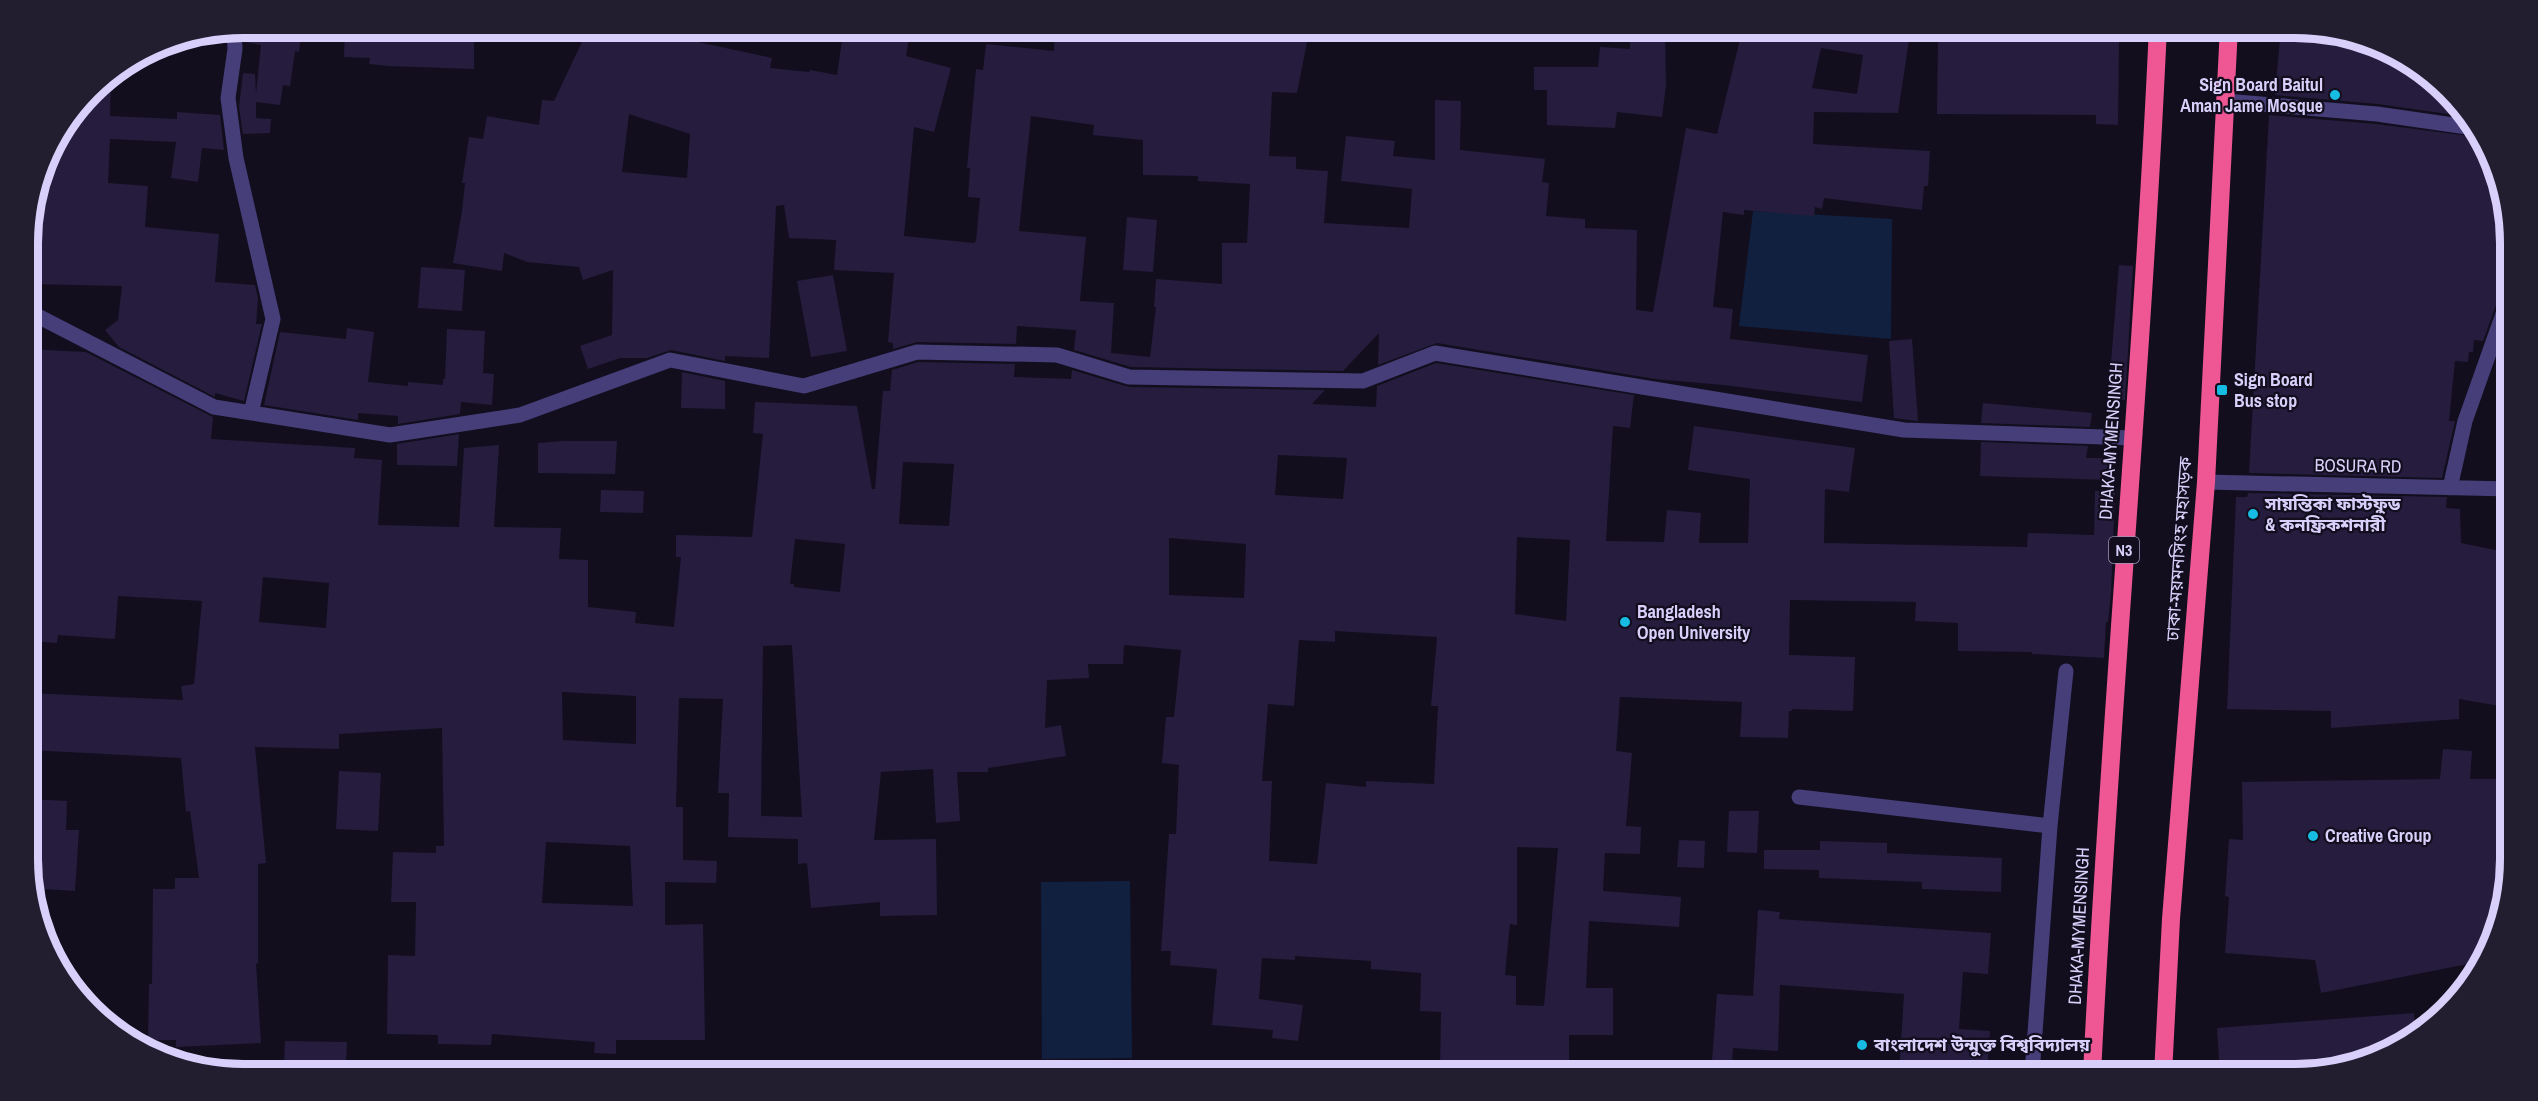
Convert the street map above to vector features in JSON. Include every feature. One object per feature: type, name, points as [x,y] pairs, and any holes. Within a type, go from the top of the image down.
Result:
[{"type":"highway","name":"DHAKA-MYMENSINGH","points":[[2093,1063],[2100,915],[2149,214],[2157,38]]},
{"type":"highway","name":"ঢাকা-ময়মনসিংহ মহাসড়ক","points":[[2164,1063],[2171,919],[2205,482],[2228,38]]},
{"type":"street","points":[[234,38],[228,98],[236,158],[273,319],[250,413]]},
{"type":"street","points":[[2224,101],[2377,114],[2464,127]]},
{"type":"street","points":[[38,316],[214,407],[390,435],[520,415],[670,360],[804,386],[917,352],[1057,355],[1130,377],[1363,381],[1435,353],[1904,430],[2132,438]]},
{"type":"street","points":[[2450,488],[2465,421],[2500,322]]},
{"type":"street","name":"BOSURA RD","points":[[2205,482],[2500,489]]},
{"type":"street","points":[[2033,1063],[2050,826],[2066,671]]},
{"type":"street","points":[[1799,797],[2050,826]]},
{"type":"water","points":[[1753,211],[1892,219],[1891,339],[1739,326]]},
{"type":"water","points":[[1130,881],[1132,1058],[1042,1059],[1041,882]]},
{"type":"building","points":[[244,38],[301,38],[299,52],[295,51],[290,86],[283,85],[280,105],[256,102],[256,118],[271,119],[270,133],[243,134],[239,107],[243,73],[255,74],[256,94],[261,45],[244,42]]},
{"type":"building","points":[[345,38],[474,38],[474,69],[388,66],[369,64],[370,58],[344,57]]},
{"type":"building","points":[[584,38],[700,38],[698,42],[772,58],[770,68],[809,72],[810,70],[837,75],[842,38],[909,38],[906,56],[951,68],[934,132],[914,127],[904,236],[974,243],[980,198],[968,197],[970,168],[967,168],[976,69],[983,70],[986,44],[1054,51],[1055,38],[1308,38],[1297,93],[1272,92],[1269,156],[1296,157],[1296,169],[1328,171],[1324,223],[1409,228],[1412,189],[1341,181],[1346,136],[1395,141],[1393,156],[1435,160],[1435,100],[1461,101],[1460,150],[1545,159],[1542,182],[1549,183],[1546,216],[1585,219],[1585,228],[1637,230],[1636,310],[1653,312],[1686,128],[1717,134],[1740,38],[1909,38],[1898,113],[1814,112],[1813,144],[1930,151],[1928,186],[1924,186],[1922,210],[1824,198],[1822,209],[1815,207],[1814,216],[1744,210],[1744,215],[1723,212],[1713,307],[1733,309],[1730,339],[1868,355],[1862,402],[1655,379],[1437,343],[1378,365],[1379,333],[1343,371],[1131,367],[1074,350],[1076,330],[1017,326],[1016,344],[917,342],[893,349],[893,343],[888,342],[894,273],[834,270],[836,240],[789,238],[784,205],[776,206],[769,358],[725,356],[725,361],[671,350],[647,358],[620,358],[588,369],[580,346],[612,335],[613,270],[583,280],[579,267],[527,262],[504,253],[502,271],[453,263],[462,211],[465,183],[462,183],[469,137],[483,139],[487,116],[539,125],[542,100],[554,101]],"holes":[[[1821,48],[1863,55],[1857,94],[1812,88]],[[629,114],[690,134],[687,178],[622,172]],[[1031,116],[1094,125],[1093,135],[1143,140],[1143,175],[1198,176],[1198,181],[1250,184],[1247,243],[1222,243],[1222,284],[1156,279],[1154,307],[1156,307],[1150,357],[1111,353],[1114,303],[1080,301],[1086,237],[1019,231]]]},
{"type":"building","points":[[1630,38],[1665,38],[1666,85],[1662,117],[1617,112],[1615,128],[1547,125],[1547,90],[1534,90],[1534,67],[1598,67],[1600,47],[1630,49]]},
{"type":"building","points":[[2280,38],[2322,39],[2348,44],[2374,53],[2385,59],[2385,62],[2398,65],[2420,80],[2455,115],[2378,104],[2275,95]]},
{"type":"building","points":[[1938,40],[2119,42],[2118,125],[2096,124],[2096,115],[1937,114]]},
{"type":"building","points":[[111,85],[110,116],[177,119],[177,112],[220,115],[224,150],[202,148],[198,182],[171,178],[176,142],[110,139],[108,183],[148,186],[145,227],[219,234],[215,282],[255,285],[258,298],[256,324],[262,324],[244,401],[215,393],[215,397],[119,347],[105,330],[118,320],[122,286],[38,284],[39,216],[48,177],[65,140],[80,118]]},
{"type":"building","points":[[2269,115],[2376,124],[2470,136],[2485,164],[2494,190],[2499,216],[2500,294],[2483,341],[2474,340],[2473,352],[2469,352],[2468,362],[2455,361],[2449,421],[2455,421],[2442,478],[2249,473]]},
{"type":"building","points":[[1127,217],[1157,220],[1153,272],[1123,270]]},
{"type":"building","points":[[2119,265],[2133,266],[2125,400],[2108,399]]},
{"type":"building","points":[[421,267],[465,270],[462,311],[418,308]]},
{"type":"building","points":[[833,275],[847,351],[811,357],[797,281]]},
{"type":"building","points":[[347,328],[374,332],[368,382],[408,386],[408,382],[443,385],[447,329],[485,331],[483,373],[494,374],[492,405],[461,402],[460,414],[398,424],[398,416],[358,413],[358,420],[264,405],[280,332],[346,339]]},
{"type":"building","points":[[1912,339],[1918,421],[1894,418],[1889,341]]},
{"type":"building","points":[[38,350],[86,352],[213,417],[211,439],[355,448],[354,458],[382,460],[378,525],[459,527],[464,448],[499,445],[494,527],[561,528],[559,559],[588,560],[588,607],[636,612],[635,623],[674,627],[681,557],[676,557],[676,535],[752,537],[763,434],[753,433],[755,402],[857,406],[872,489],[875,489],[883,391],[890,391],[892,370],[918,362],[1015,364],[1014,377],[1071,379],[1072,370],[1129,387],[1325,390],[1312,404],[1376,407],[1377,386],[1436,363],[1634,395],[1630,428],[1613,426],[1606,541],[1664,542],[1667,510],[1701,513],[1699,543],[1748,543],[1750,479],[1688,470],[1694,426],[1855,448],[1849,492],[1825,489],[1824,543],[2027,547],[2028,533],[2094,535],[2095,491],[2115,491],[2111,593],[2108,622],[2106,622],[2104,658],[2032,654],[2032,652],[1958,651],[1958,623],[1915,621],[1916,602],[1790,600],[1789,655],[1855,657],[1853,711],[1792,709],[1789,711],[1788,738],[1740,737],[1742,702],[1620,697],[1616,751],[1632,753],[1626,826],[1641,827],[1640,854],[1605,853],[1603,891],[1681,897],[1679,927],[1589,921],[1586,988],[1613,988],[1613,1035],[1569,1035],[1569,1063],[1440,1063],[1441,1012],[1420,1011],[1421,973],[1371,969],[1371,961],[1295,956],[1295,960],[1262,958],[1259,999],[1303,1005],[1298,1041],[1272,1038],[1273,1030],[1212,1025],[1217,969],[1170,965],[1171,951],[1161,951],[1169,834],[1176,834],[1179,765],[1162,763],[1166,717],[1174,717],[1181,650],[1124,645],[1123,664],[1088,664],[1089,678],[1047,680],[1045,728],[1061,725],[1066,756],[988,768],[988,772],[957,772],[960,821],[936,823],[933,769],[881,772],[874,840],[936,839],[937,915],[880,916],[880,902],[811,908],[807,863],[798,864],[798,839],[728,837],[729,793],[718,793],[723,699],[679,698],[676,807],[683,807],[683,860],[717,861],[716,883],[665,882],[665,925],[703,924],[705,1040],[616,1040],[616,1054],[594,1053],[595,1042],[492,1034],[491,1045],[438,1044],[438,1035],[387,1034],[388,955],[415,956],[416,902],[391,902],[393,852],[436,853],[436,846],[444,846],[442,728],[339,734],[339,749],[255,747],[266,863],[258,864],[258,964],[256,963],[261,1043],[176,1047],[176,1040],[148,1040],[149,984],[152,984],[153,889],[175,889],[175,878],[199,878],[190,811],[186,812],[181,758],[38,750],[38,693],[183,700],[181,686],[194,684],[202,601],[118,596],[115,639],[58,635],[57,643],[38,642]],"holes":[[[1278,455],[1347,458],[1343,499],[1275,495]],[[903,462],[954,464],[949,526],[899,524]],[[1517,537],[1570,540],[1566,621],[1515,614]],[[1169,538],[1246,544],[1244,598],[1169,595]],[[795,539],[845,544],[840,592],[794,587],[794,584],[790,584]],[[263,577],[329,583],[326,628],[259,622]],[[1335,631],[1437,637],[1431,706],[1438,706],[1434,784],[1366,781],[1366,787],[1326,783],[1317,864],[1269,861],[1272,781],[1262,781],[1268,704],[1294,706],[1299,640],[1335,642]],[[792,645],[802,817],[761,816],[763,646]],[[562,692],[636,696],[636,744],[563,740]],[[546,842],[630,846],[633,906],[542,903]],[[1517,847],[1558,848],[1544,1006],[1516,1005],[1516,976],[1505,975],[1510,924],[1517,925]]]},
{"type":"building","points":[[682,372],[725,381],[725,409],[681,408]]},
{"type":"building","points":[[1983,403],[2092,413],[2090,427],[1981,423]]},
{"type":"building","points":[[459,434],[457,466],[397,465],[397,444]]},
{"type":"building","points":[[617,441],[615,474],[538,473],[538,443]]},
{"type":"building","points":[[1981,442],[2088,446],[2086,458],[2111,458],[2110,480],[1980,476]]},
{"type":"building","points":[[601,490],[644,491],[643,513],[600,512]]},
{"type":"building","points":[[2248,493],[2447,497],[2446,508],[2460,509],[2461,543],[2500,551],[2500,706],[2459,699],[2459,719],[2331,728],[2331,711],[2227,709],[2236,497],[2247,497]]},
{"type":"building","points":[[2443,749],[2472,751],[2470,779],[2500,779],[2500,858],[2497,898],[2485,937],[2471,963],[2321,993],[2315,960],[2225,953],[2229,897],[2225,896],[2229,839],[2243,840],[2242,782],[2440,779]]},
{"type":"building","points":[[339,771],[381,773],[378,831],[336,829]]},
{"type":"building","points":[[38,799],[67,801],[66,830],[79,830],[75,891],[40,889]]},
{"type":"building","points":[[1729,811],[1759,811],[1757,853],[1727,852]]},
{"type":"building","points":[[1679,840],[1705,841],[1704,868],[1677,867]]},
{"type":"building","points":[[1820,841],[1887,843],[1887,853],[2002,858],[2001,892],[1922,889],[1922,882],[1819,878],[1819,870],[1764,869],[1764,850],[1820,850]]},
{"type":"building","points":[[1758,910],[1780,912],[1779,919],[1991,933],[1988,974],[1963,972],[1959,1029],[1990,1031],[1988,1063],[1900,1063],[1904,994],[1780,985],[1778,1051],[1733,1048],[1732,1063],[1712,1063],[1717,994],[1753,996]]},
{"type":"building","points":[[2414,1013],[2415,1025],[2386,1042],[2361,1053],[2335,1060],[2309,1063],[2219,1063],[2217,1028]]},
{"type":"building","points":[[285,1041],[347,1042],[346,1064],[284,1062]]},
{"type":"place","name":"Sign Board Baitul Aman Jame Mosque","points":[[2335,95]]},
{"type":"place","name":"Sign Board Bus stop","points":[[2222,390]]},
{"type":"place","name":"সায়ন্তিকা ফাস্টফুড & কনফ্রিকশনারী","points":[[2253,514]]},
{"type":"place","name":"Bangladesh Open University","points":[[1625,622]]},
{"type":"place","name":"Creative Group","points":[[2313,836]]},
{"type":"place","name":"বাংলাদেশ উন্মুক্ত বিশ্ববিদ্যালয়","points":[[1862,1045]]}]
